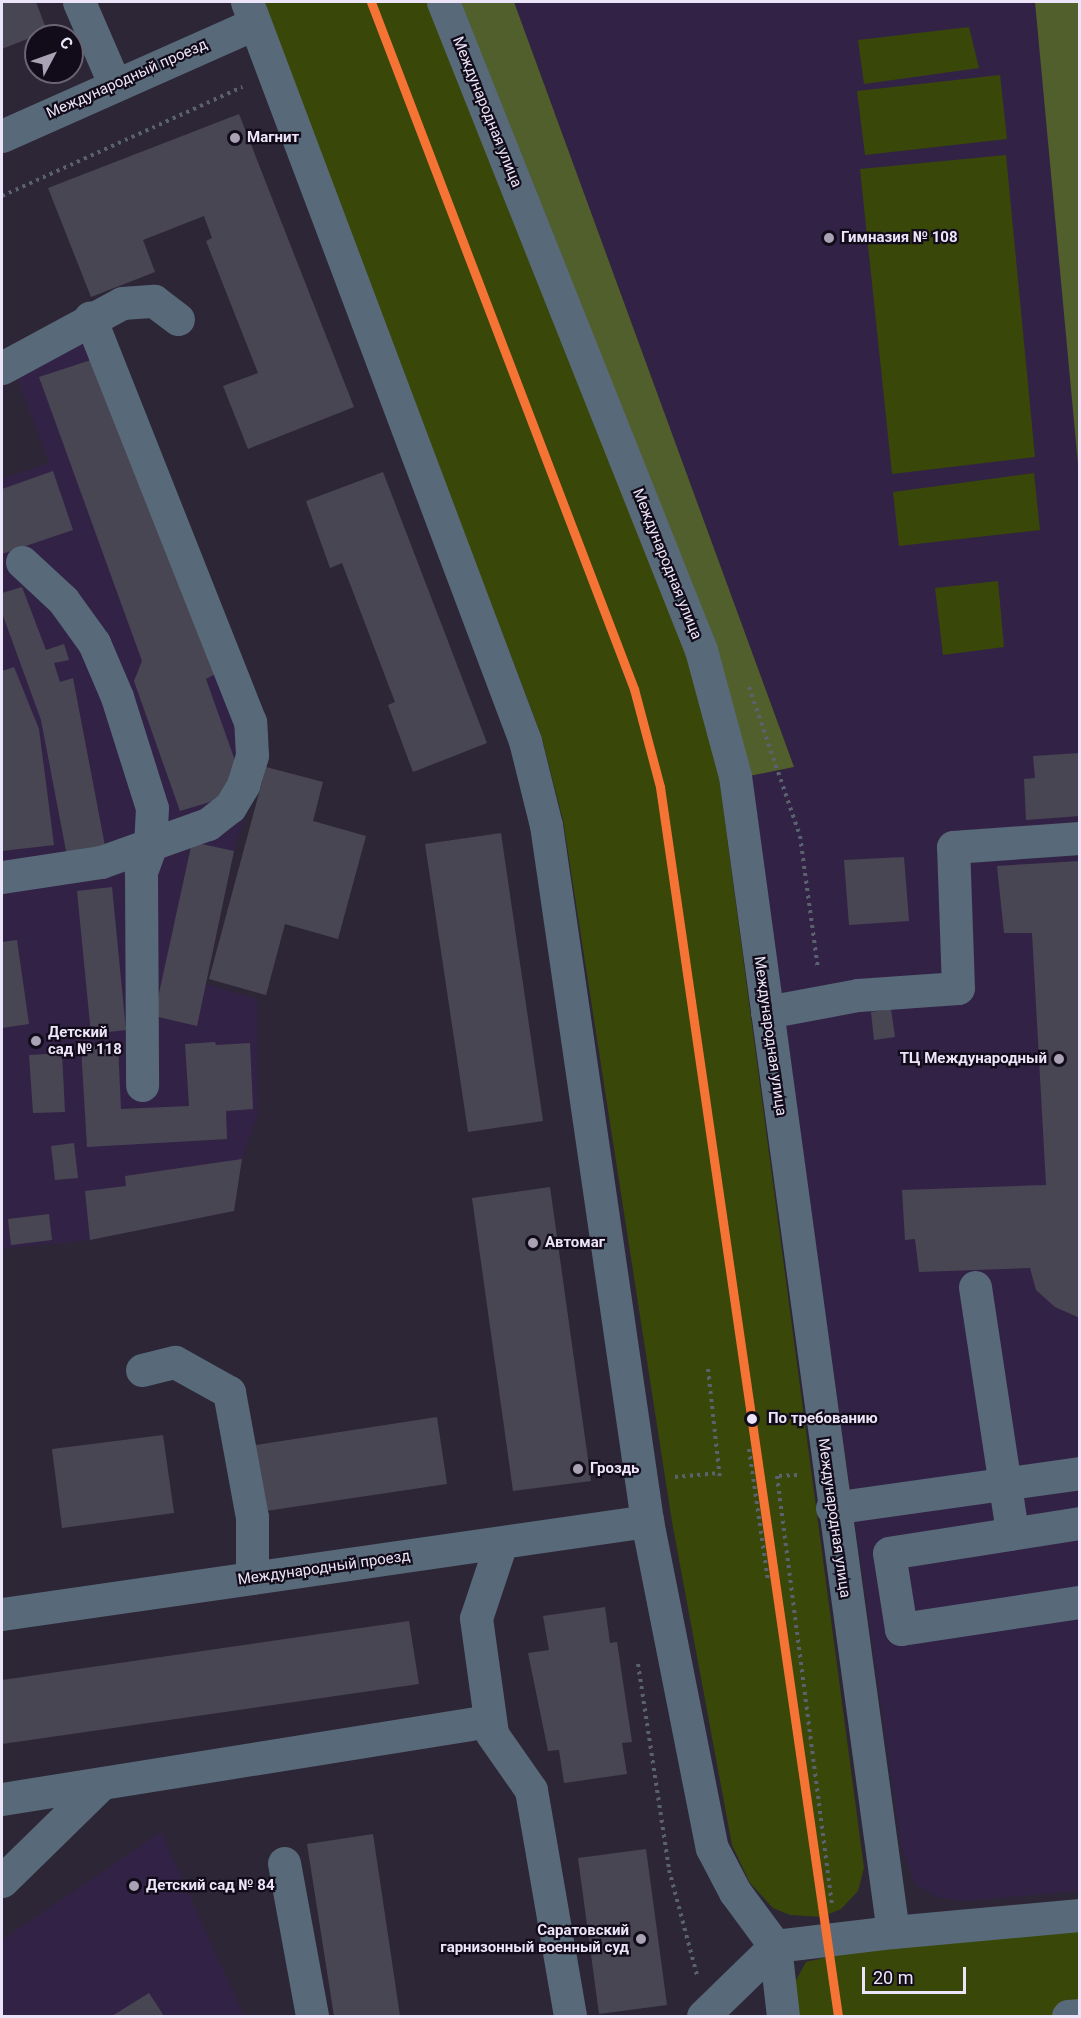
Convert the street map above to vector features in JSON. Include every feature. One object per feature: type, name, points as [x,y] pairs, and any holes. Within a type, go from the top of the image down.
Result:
[{"type":"street","points":[[80,2],[115,85]]},
{"type":"street","name":"Международная улица","points":[[443,2],[701,650],[735,776],[827,1473],[893,1932]]},
{"type":"street","points":[[250,13],[525,741],[546,825],[647,1521],[712,1848],[735,1892],[775,1946],[783,2016]]},
{"type":"street","name":"Международный проезд","points":[[2,136],[222,37],[250,13]]},
{"type":"street","points":[[2,368],[90,318],[122,303],[154,301],[178,319]]},
{"type":"street","points":[[2,877],[101,862],[150,847],[208,824],[230,807],[243,785],[252,754],[250,722],[90,318]]},
{"type":"street","points":[[22,562],[63,600],[94,643],[117,697],[152,808],[150,847],[141,872],[142,1085]]},
{"type":"street","points":[[767,1012],[858,995],[958,988],[953,847],[1080,838]]},
{"type":"street","points":[[975,1287],[1012,1533]]},
{"type":"street","points":[[142,1370],[175,1362],[229,1392],[252,1517],[252,1578]]},
{"type":"street","points":[[832,1508],[1005,1481],[1080,1473]]},
{"type":"street","name":"Международный проезд","points":[[2,1614],[647,1521]]},
{"type":"street","points":[[1080,1523],[889,1552],[901,1629],[1080,1602]]},
{"type":"street","points":[[501,1543],[476,1618],[490,1721],[492,1734],[531,1790],[570,2016]]},
{"type":"street","points":[[2,1798],[490,1721]]},
{"type":"street","points":[[2,1881],[101,1784]]},
{"type":"street","points":[[284,1863],[312,2016]]},
{"type":"street","points":[[705,2016],[775,1946],[836,1941],[893,1932],[1080,1915]]},
{"type":"street","points":[[1068,2016],[1080,2015]]},
{"type":"path","points":[[222,37],[250,96]]},
{"type":"path","points":[[2,196],[246,85]]},
{"type":"path","points":[[708,1369],[720,1479]]},
{"type":"path","points":[[749,1449],[768,1581]]},
{"type":"path","points":[[672,1477],[720,1473]]},
{"type":"path","points":[[827,1473],[777,1476],[836,1941]]},
{"type":"path","points":[[636,1652],[669,1870],[705,2016]]},
{"type":"shaded area","points":[[514,2],[1035,2],[1080,475],[1079,1891],[965,1901],[939,1898],[915,1884],[901,1846],[749,776],[794,767]]},
{"type":"shaded area","points":[[85,338],[258,776],[234,851],[206,984],[257,999],[258,1114],[242,1159],[234,1211],[90,1240],[2,1249],[2,479],[49,463],[14,369]]},
{"type":"shaded area","name":"Детский сад № 84","points":[[161,1832],[244,2016],[2,2016],[2,1940]]},
{"type":"green space","points":[[265,2],[431,2],[689,652],[719,777],[864,1868],[858,1891],[841,1909],[822,1917],[790,1915],[773,1908],[750,1883],[732,1845],[672,1522],[563,820],[541,735],[288,72]]},
{"type":"green space","points":[[457,2],[514,2],[794,767],[749,776]]},
{"type":"green space","points":[[1035,2],[1079,2],[1079,475]]},
{"type":"green space","points":[[969,27],[979,68],[864,84],[858,40]]},
{"type":"green space","points":[[1000,75],[1007,139],[865,155],[857,91]]},
{"type":"green space","points":[[1006,155],[1035,457],[892,474],[860,169]]},
{"type":"green space","points":[[1034,473],[1040,530],[899,546],[893,492]]},
{"type":"green space","points":[[998,581],[1004,647],[943,655],[935,588]]},
{"type":"green space","points":[[1079,1927],[1079,2016],[797,2016],[794,1984],[806,1962],[879,1945]]},
{"type":"building","points":[[2,2],[36,2],[44,24],[24,24],[24,40],[2,49]]},
{"type":"building","points":[[239,114],[354,407],[248,449],[223,386],[258,373],[206,241],[212,238],[204,216],[143,240],[155,272],[91,297],[48,188]]},
{"type":"building","points":[[94,359],[219,672],[206,679],[238,769],[223,798],[180,811],[134,681],[142,661],[39,377]]},
{"type":"building","points":[[53,471],[73,530],[2,554],[2,489]]},
{"type":"building","points":[[383,472],[487,743],[413,772],[388,705],[395,702],[342,563],[330,568],[306,501]]},
{"type":"building","points":[[22,587],[46,650],[64,644],[69,660],[54,663],[60,682],[73,678],[106,851],[67,856],[41,720],[2,613],[2,593]]},
{"type":"building","points":[[14,667],[39,729],[54,845],[2,851],[2,671]]},
{"type":"building","points":[[1080,753],[1080,816],[1026,820],[1024,779],[1035,778],[1033,756]]},
{"type":"building","points":[[266,767],[323,782],[313,821],[366,836],[338,939],[285,924],[266,995],[209,979]]},
{"type":"building","points":[[501,833],[543,1121],[468,1132],[425,844]]},
{"type":"building","points":[[192,842],[234,851],[197,1026],[154,1016]]},
{"type":"building","points":[[904,857],[909,921],[849,925],[844,860]]},
{"type":"building","name":"ТЦ Международный","points":[[1080,861],[1080,1318],[1055,1307],[1036,1290],[1030,1268],[919,1272],[915,1239],[905,1240],[902,1190],[1046,1185],[1032,933],[1004,933],[997,866]]},
{"type":"building","points":[[112,887],[126,1030],[91,1034],[77,891]]},
{"type":"building","points":[[17,940],[29,1024],[2,1028],[2,942]]},
{"type":"building","points":[[891,1009],[895,1037],[874,1040],[871,1012]]},
{"type":"building","points":[[215,1042],[216,1045],[250,1043],[253,1109],[226,1111],[227,1139],[87,1147],[81,1047],[118,1045],[121,1109],[189,1106],[185,1044]]},
{"type":"building","points":[[62,1053],[65,1112],[33,1113],[29,1055]]},
{"type":"building","points":[[74,1143],[78,1178],[55,1180],[51,1146]]},
{"type":"building","points":[[242,1159],[234,1211],[90,1240],[85,1191],[126,1186],[125,1176]]},
{"type":"building","points":[[550,1187],[591,1481],[513,1491],[472,1198]]},
{"type":"building","points":[[49,1214],[52,1240],[11,1245],[8,1219]]},
{"type":"building","points":[[437,1417],[447,1484],[259,1512],[249,1446]]},
{"type":"building","points":[[163,1435],[174,1513],[62,1528],[52,1449]]},
{"type":"building","points":[[605,1607],[610,1643],[617,1642],[632,1742],[622,1743],[627,1774],[564,1783],[559,1750],[548,1751],[528,1653],[549,1650],[543,1616]]},
{"type":"building","points":[[409,1621],[419,1684],[2,1744],[2,1680]]},
{"type":"building","points":[[373,1834],[400,2016],[334,2016],[307,1844]]},
{"type":"building","points":[[646,1849],[667,2005],[599,2014],[578,1858]]},
{"type":"building","points":[[149,1993],[164,2016],[112,2016]]},
{"type":"transit line","points":[[371,2],[634,689],[660,787],[838,2016]]},
{"type":"place","name":"Магнит","points":[[235,138]]},
{"type":"place","name":"Гимназия № 108","points":[[829,238]]},
{"type":"place","name":"Детский сад № 118","points":[[36,1041]]},
{"type":"place","name":"ТЦ Международный","points":[[1059,1059]]},
{"type":"place","name":"Автомаг","points":[[533,1243]]},
{"type":"place","name":"По требованию","points":[[752,1419]]},
{"type":"place","name":"Гроздь","points":[[578,1469]]},
{"type":"place","name":"Детский сад № 84","points":[[134,1886]]},
{"type":"place","name":"Саратовский гарнизонный военный суд","points":[[641,1939]]}]
